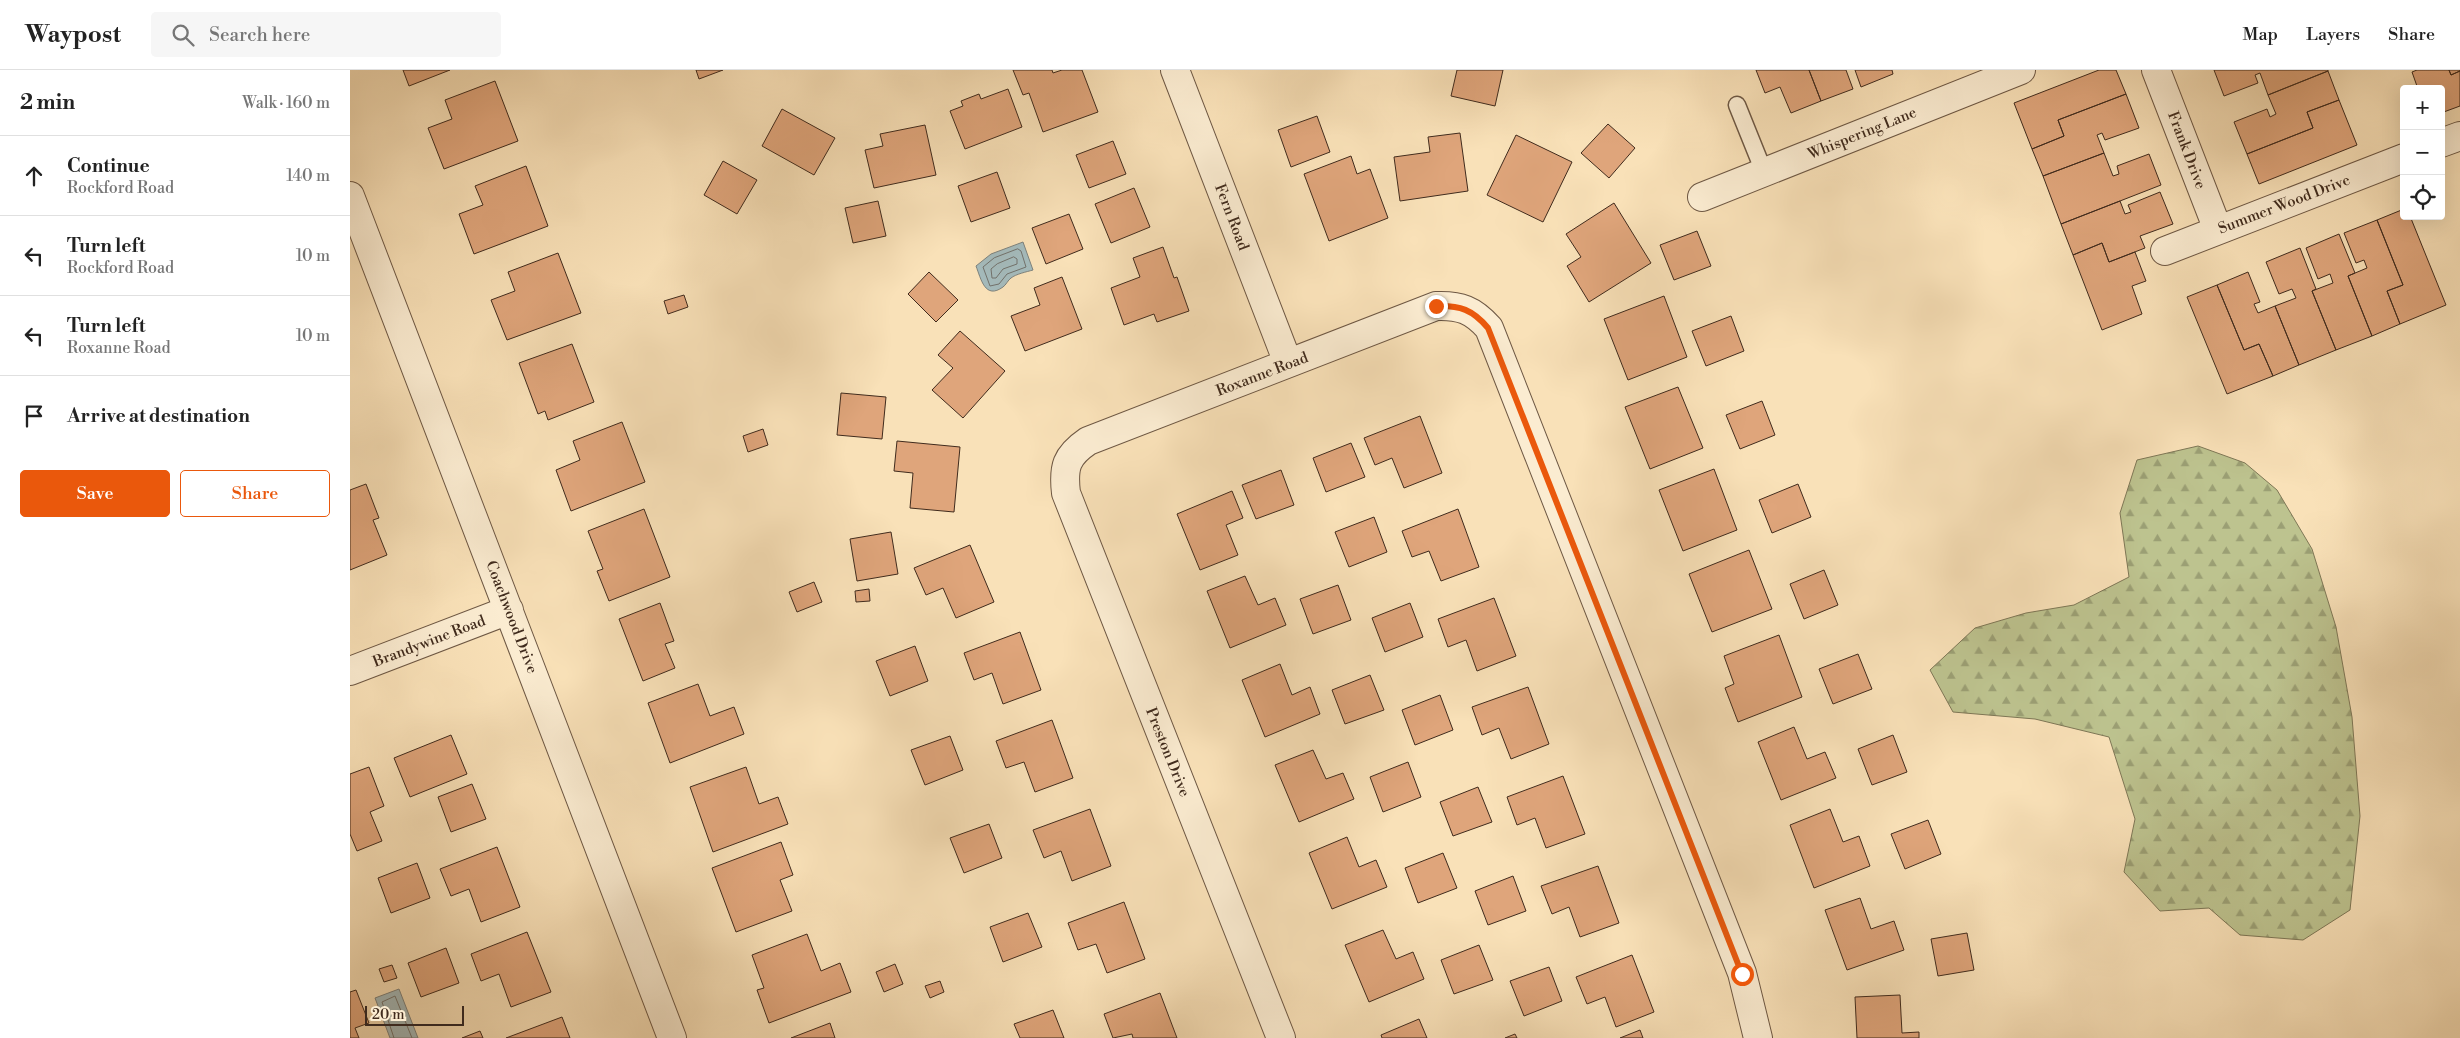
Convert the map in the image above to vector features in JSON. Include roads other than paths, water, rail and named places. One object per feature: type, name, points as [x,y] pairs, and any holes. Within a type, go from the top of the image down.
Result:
[{"type":"street","name":"Fern Road","points":[[1175,70],[1288,363]]},
{"type":"street","name":"Whispering Lane","points":[[1702,197],[2021,70]]},
{"type":"street","name":"Frank Drive","points":[[2156,70],[2218,230]]},
{"type":"street","points":[[2445,142],[2460,136]]},
{"type":"street","name":"Summer Wood Drive","points":[[2165,252],[2400,160]]},
{"type":"street","name":"Coachwood Drive","points":[[350,196],[672,1038]]},
{"type":"street","name":"Roxanne Road","points":[[1067,464],[1074,451],[1088,442],[1288,363],[1436,306],[1453,305],[1468,309],[1488,328],[1742,974],[1758,1038]]},
{"type":"street","name":"Preston Drive","points":[[1067,464],[1064,478],[1066,493],[1281,1038]]},
{"type":"street","name":"Brandywine Road","points":[[350,672],[508,610]]},
{"type":"lane","points":[[1737,105],[1764,172]]},
{"type":"water","points":[[1023,242],[1033,270],[1013,277],[997,290],[992,291],[988,289],[982,282],[976,266],[991,254]]},
{"type":"water","points":[[399,989],[418,1038],[390,1038],[375,998]]}]
